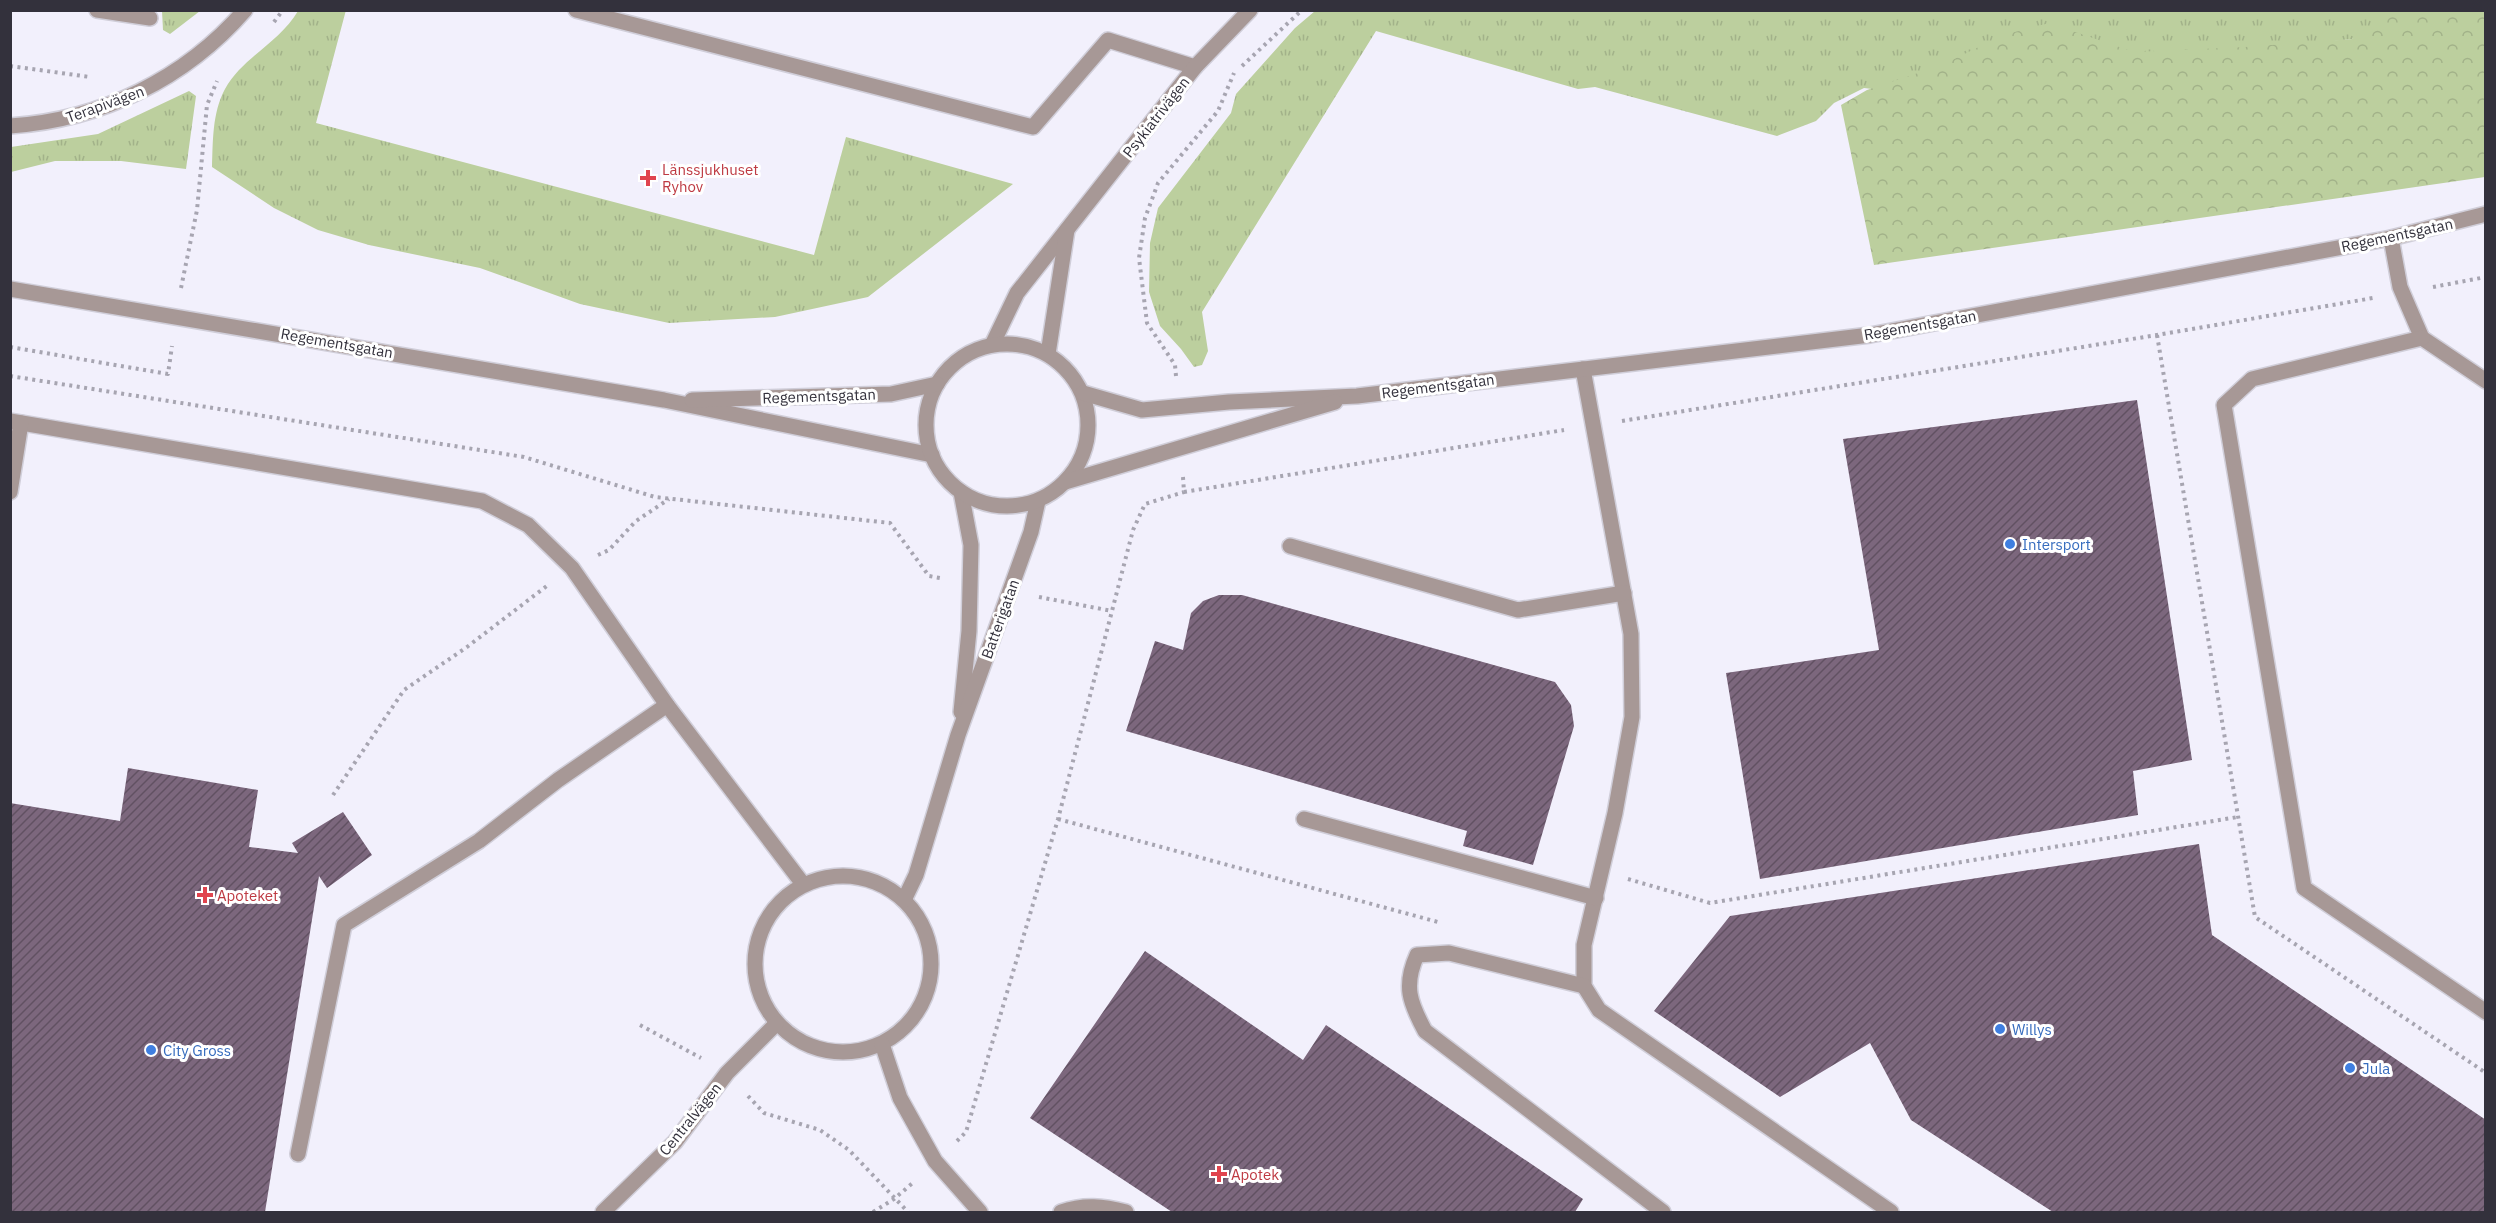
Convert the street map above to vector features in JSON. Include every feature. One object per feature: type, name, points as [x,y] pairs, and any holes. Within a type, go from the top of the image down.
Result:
[{"type":"street","points":[[97,10],[150,18]]},
{"type":"street","name":"Terapivägen","points":[[10,126],[46,124],[85,114],[138,94],[163,80],[220,38],[244,10]]},
{"type":"street","points":[[576,10],[1033,127],[1108,40],[1195,67]]},
{"type":"street","name":"Psykiatrivägen","points":[[992,345],[1017,293],[1195,67],[1250,10]]},
{"type":"street","name":"Regementsgatan","points":[[1083,393],[1142,410],[1229,402],[1356,396],[1869,335],[2391,238],[2483,216]]},
{"type":"street","name":"Psykiatrivägen","points":[[1048,354],[1068,229]]},
{"type":"street","points":[[2391,238],[2400,286],[2422,338],[2486,381]]},
{"type":"street","name":"Regementsgatan","points":[[10,289],[664,400],[932,455]]},
{"type":"street","points":[[2422,338],[2252,379],[2224,405],[2304,888],[2486,1012]]},
{"type":"street","points":[[1011,344],[1030,347],[1048,354],[1069,371],[1083,393],[1089,417],[1087,441],[1079,463],[1065,482],[1038,501],[1011,507],[985,503],[961,492],[944,476],[932,455],[926,431],[928,406],[937,384],[951,366],[970,353],[992,345],[1011,344]]},
{"type":"street","points":[[1583,369],[1631,634],[1632,717],[1602,872],[1584,945],[1584,986],[1599,1010],[1891,1212]]},
{"type":"street","name":"Regementsgatan","points":[[664,400],[891,394],[937,384]]},
{"type":"street","name":"Regementsgatan","points":[[1065,482],[1356,396]]},
{"type":"street","points":[[10,492],[16,422],[482,501],[528,525],[572,568],[667,705],[803,885]]},
{"type":"street","name":"Batterigatan","points":[[958,735],[971,584],[971,545],[961,492]]},
{"type":"street","name":"Batterigatan","points":[[904,900],[916,875],[958,735],[1031,532],[1038,501]]},
{"type":"street","points":[[1290,546],[1518,610],[1624,593]]},
{"type":"street","points":[[298,1154],[344,925],[479,841],[558,780],[667,705]]},
{"type":"street","points":[[1304,819],[1596,898]]},
{"type":"street","points":[[830,876],[856,876],[882,884],[904,900],[921,922],[931,950],[931,978],[922,1005],[906,1028],[882,1044],[855,1053],[826,1052],[799,1042],[776,1024],[762,1001],[754,975],[755,948],[765,922],[781,900],[803,885],[830,876]]},
{"type":"street","points":[[1584,986],[1449,953],[1417,956],[1411,970],[1410,1002],[1425,1031],[1663,1212]]},
{"type":"street","name":"Centralvägen","points":[[603,1212],[675,1142],[727,1073],[776,1024]]},
{"type":"street","points":[[882,1044],[900,1098],[935,1161],[980,1212]]},
{"type":"street","points":[[1061,1212],[1075,1208],[1102,1206],[1126,1212]]},
{"type":"path","points":[[10,66],[98,78]]},
{"type":"path","points":[[10,347],[168,374],[184,267],[197,210],[207,105],[215,82]]},
{"type":"path","points":[[10,376],[524,457],[655,498],[890,523],[929,576],[971,584]]},
{"type":"path","points":[[873,1212],[894,1199],[966,1132],[1058,819],[1133,530],[1144,504],[1184,492]]},
{"type":"path","points":[[1009,592],[1112,611]]},
{"type":"path","points":[[333,795],[404,690],[467,647]]},
{"type":"path","points":[[1602,872],[1710,903],[2238,817]]},
{"type":"path","points":[[1058,819],[1446,924]]},
{"type":"path","points":[[640,1025],[727,1073],[764,1113],[820,1130],[849,1150],[908,1212]]},
{"type":"green space","points":[[346,10],[316,123],[814,255],[846,137],[1013,184],[868,297],[775,317],[669,323],[580,304],[480,268],[369,245],[318,230],[274,208],[212,167],[214,128],[218,108],[232,78],[281,32],[298,11]]},
{"type":"green space","points":[[162,11],[200,11],[170,34],[163,30]]},
{"type":"green space","points":[[1315,11],[2452,11],[2352,39],[1888,91],[1864,88],[1834,103],[1816,121],[1777,136],[1595,87],[1578,89],[1376,31],[1202,312],[1208,351],[1202,365],[1194,367],[1160,326],[1149,292],[1150,243],[1158,208],[1231,113],[1236,94],[1295,28]]},
{"type":"green space","points":[[2390,11],[2485,11],[2485,177],[1874,265],[1841,105],[1867,90],[1942,65],[2003,35],[2049,23],[2134,52],[2352,39]]},
{"type":"green space","points":[[189,91],[196,96],[186,169],[121,161],[55,161],[11,172],[11,147],[98,134]]},
{"type":"building","name":"Intersport","points":[[2137,400],[2192,760],[2133,771],[2138,815],[1760,879],[1726,673],[1879,650],[1843,439]]},
{"type":"building","points":[[1219,595],[1242,595],[1555,682],[1571,705],[1574,726],[1533,865],[1463,846],[1467,831],[1126,731],[1155,641],[1183,650],[1191,613],[1203,601]]},
{"type":"building","name":"City Gross","points":[[128,768],[258,790],[249,847],[298,853],[292,843],[343,812],[372,855],[327,888],[319,876],[265,1212],[10,1212],[10,803],[120,821]]},
{"type":"building","name":"Willys","points":[[2199,844],[2212,935],[2486,1120],[2486,1212],[2053,1212],[1911,1120],[1870,1043],[1780,1097],[1654,1011],[1730,916]]},
{"type":"building","points":[[1145,951],[1303,1060],[1326,1025],[1583,1199],[1575,1212],[1172,1212],[1030,1118]]},
{"type":"place","name":"Länssjukhuset Ryhov","points":[[648,178]]},
{"type":"place","name":"Intersport","points":[[2010,544]]},
{"type":"place","name":"Apoteket","points":[[205,895]]},
{"type":"place","name":"Willys","points":[[2000,1029]]},
{"type":"place","name":"City Gross","points":[[151,1050]]},
{"type":"place","name":"Jula","points":[[2350,1068]]},
{"type":"place","name":"Apotek","points":[[1219,1174]]}]
